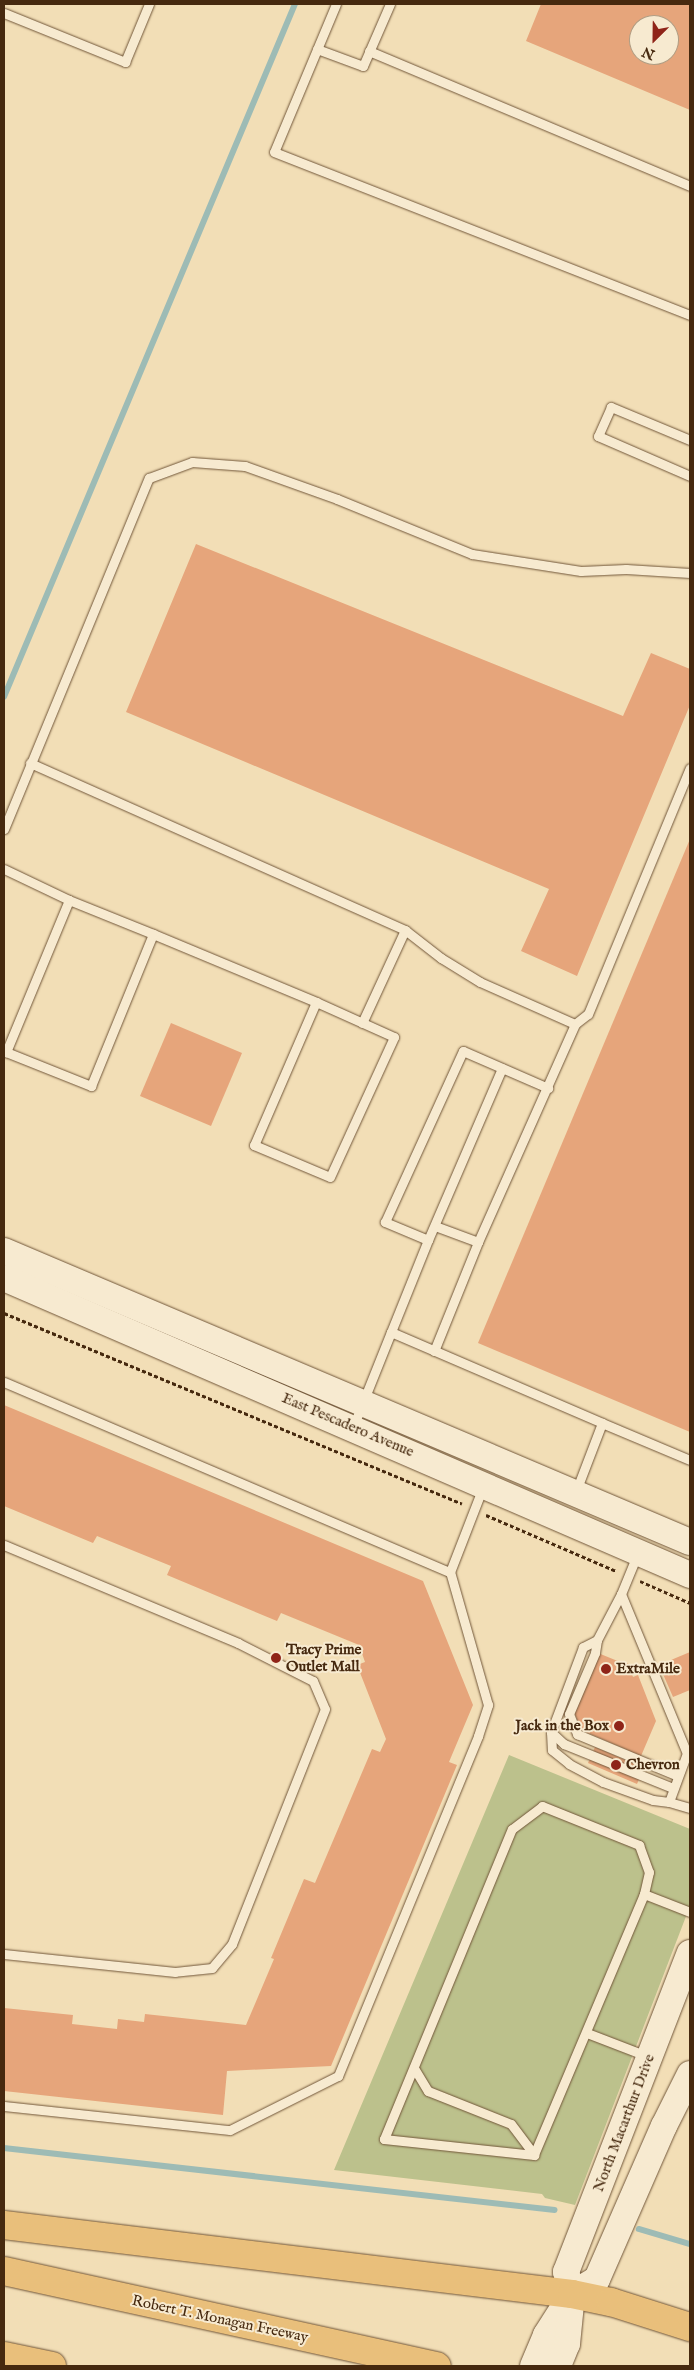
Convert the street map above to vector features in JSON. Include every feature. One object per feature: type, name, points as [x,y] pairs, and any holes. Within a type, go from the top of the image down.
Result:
[{"type":"highway","points":[[4,2225],[572,2294],[612,2302],[690,2327]]},
{"type":"highway","name":"Robert T. Monagan Freeway","points":[[4,2271],[437,2366]]},
{"type":"highway","points":[[4,2356],[52,2366]]},
{"type":"street","name":"East Pescadero Avenue","points":[[4,1250],[690,1542]]},
{"type":"street","name":"East Pescadero Avenue","points":[[4,1278],[690,1575]]},
{"type":"street","name":"North Macarthur Drive","points":[[558,2366],[567,2344],[572,2294],[566,2272],[690,1953]]},
{"type":"street","points":[[533,2366],[546,2335],[572,2294],[597,2279],[636,2186],[690,2074]]},
{"type":"lane","points":[[4,13],[125,62],[149,4]]},
{"type":"lane","points":[[336,4],[274,152],[690,315]]},
{"type":"lane","points":[[317,49],[363,66],[390,4]]},
{"type":"lane","points":[[369,51],[690,186]]},
{"type":"lane","points":[[690,440],[611,407],[598,436],[690,476]]},
{"type":"lane","points":[[4,829],[149,478],[192,462],[245,466],[337,499],[472,554],[581,572],[626,569],[690,573]]},
{"type":"lane","points":[[30,763],[404,930],[441,958],[480,982],[575,1024]]},
{"type":"lane","points":[[434,1351],[478,1242],[575,1024],[588,1014],[690,768]]},
{"type":"lane","points":[[4,869],[69,900],[316,1002],[394,1037],[330,1177],[254,1145],[316,1002]]},
{"type":"lane","points":[[69,900],[6,1052],[91,1086],[154,934]]},
{"type":"lane","points":[[362,1023],[404,930]]},
{"type":"lane","points":[[428,1240],[385,1222],[463,1051],[548,1088]]},
{"type":"lane","points":[[353,1428],[428,1240],[502,1068]]},
{"type":"lane","points":[[435,1226],[478,1242]]},
{"type":"lane","points":[[391,1332],[602,1424],[690,1460]]},
{"type":"lane","points":[[4,1382],[450,1572]]},
{"type":"lane","points":[[574,1493],[602,1424]]},
{"type":"lane","points":[[4,2106],[230,2130],[338,2076],[478,1736],[488,1705],[450,1572],[484,1485]]},
{"type":"lane","points":[[4,1545],[238,1643],[313,1681],[325,1709],[232,1944],[212,1968],[175,1972],[4,1954]]},
{"type":"lane","points":[[638,1553],[621,1594],[597,1640],[595,1653],[569,1714],[577,1734],[678,1776]]},
{"type":"lane","points":[[621,1594],[688,1753],[672,1788],[669,1802]]},
{"type":"lane","points":[[597,1640],[583,1647],[551,1732],[552,1750],[569,1764],[603,1782],[654,1800],[690,1808]]},
{"type":"lane","points":[[551,1732],[564,1744],[672,1788]]},
{"type":"lane","points":[[542,1806],[638,1845],[649,1872],[644,1894],[534,2155],[384,2139],[512,1829],[542,1806]]},
{"type":"lane","points":[[644,1894],[690,1912]]},
{"type":"lane","points":[[586,2033],[650,2057]]},
{"type":"lane","points":[[414,2068],[428,2092],[511,2124],[534,2155]]},
{"type":"path","points":[[4,1313],[474,1509],[690,1603]]},
{"type":"green space","points":[[509,1755],[690,1829],[690,1906],[575,2205],[545,2198],[542,2194],[334,2170]]},
{"type":"building","points":[[541,4],[690,4],[690,110],[526,41]]},
{"type":"building","points":[[196,544],[623,716],[651,653],[690,669],[690,705],[577,976],[521,951],[549,889],[126,712]]},
{"type":"building","points":[[690,839],[690,1432],[478,1343]]},
{"type":"building","points":[[171,1023],[242,1053],[211,1126],[140,1096]]},
{"type":"building","points":[[4,1405],[423,1581],[473,1705],[449,1762],[457,1765],[331,2066],[227,2071],[223,2115],[4,2091],[4,2008],[73,2015],[72,2024],[117,2029],[118,2019],[144,2022],[145,2014],[246,2025],[274,1959],[271,1958],[304,1879],[315,1883],[372,1749],[380,1752],[386,1739],[357,1665],[365,1662],[359,1645],[281,1613],[277,1621],[167,1575],[171,1566],[97,1536],[93,1543],[4,1506]]},
{"type":"building","points":[[690,1652],[690,1690],[673,1697],[659,1665]]},
{"type":"building","points":[[598,1653],[625,1664],[628,1663],[633,1677],[638,1675],[656,1721],[641,1756],[581,1730],[573,1709]]},
{"type":"building","name":"Chevron","points":[[595,1747],[644,1768],[637,1784],[588,1763]]},
{"type":"waterway","points":[[4,697],[295,4]]},
{"type":"waterway","points":[[4,2148],[555,2210]]},
{"type":"waterway","points":[[639,2229],[690,2244]]},
{"type":"place","name":"Tracy Prime Outlet Mall","points":[[276,1658]]},
{"type":"place","name":"ExtraMile","points":[[606,1669]]},
{"type":"place","name":"Jack in the Box","points":[[619,1726]]},
{"type":"place","name":"Chevron","points":[[616,1765]]}]
